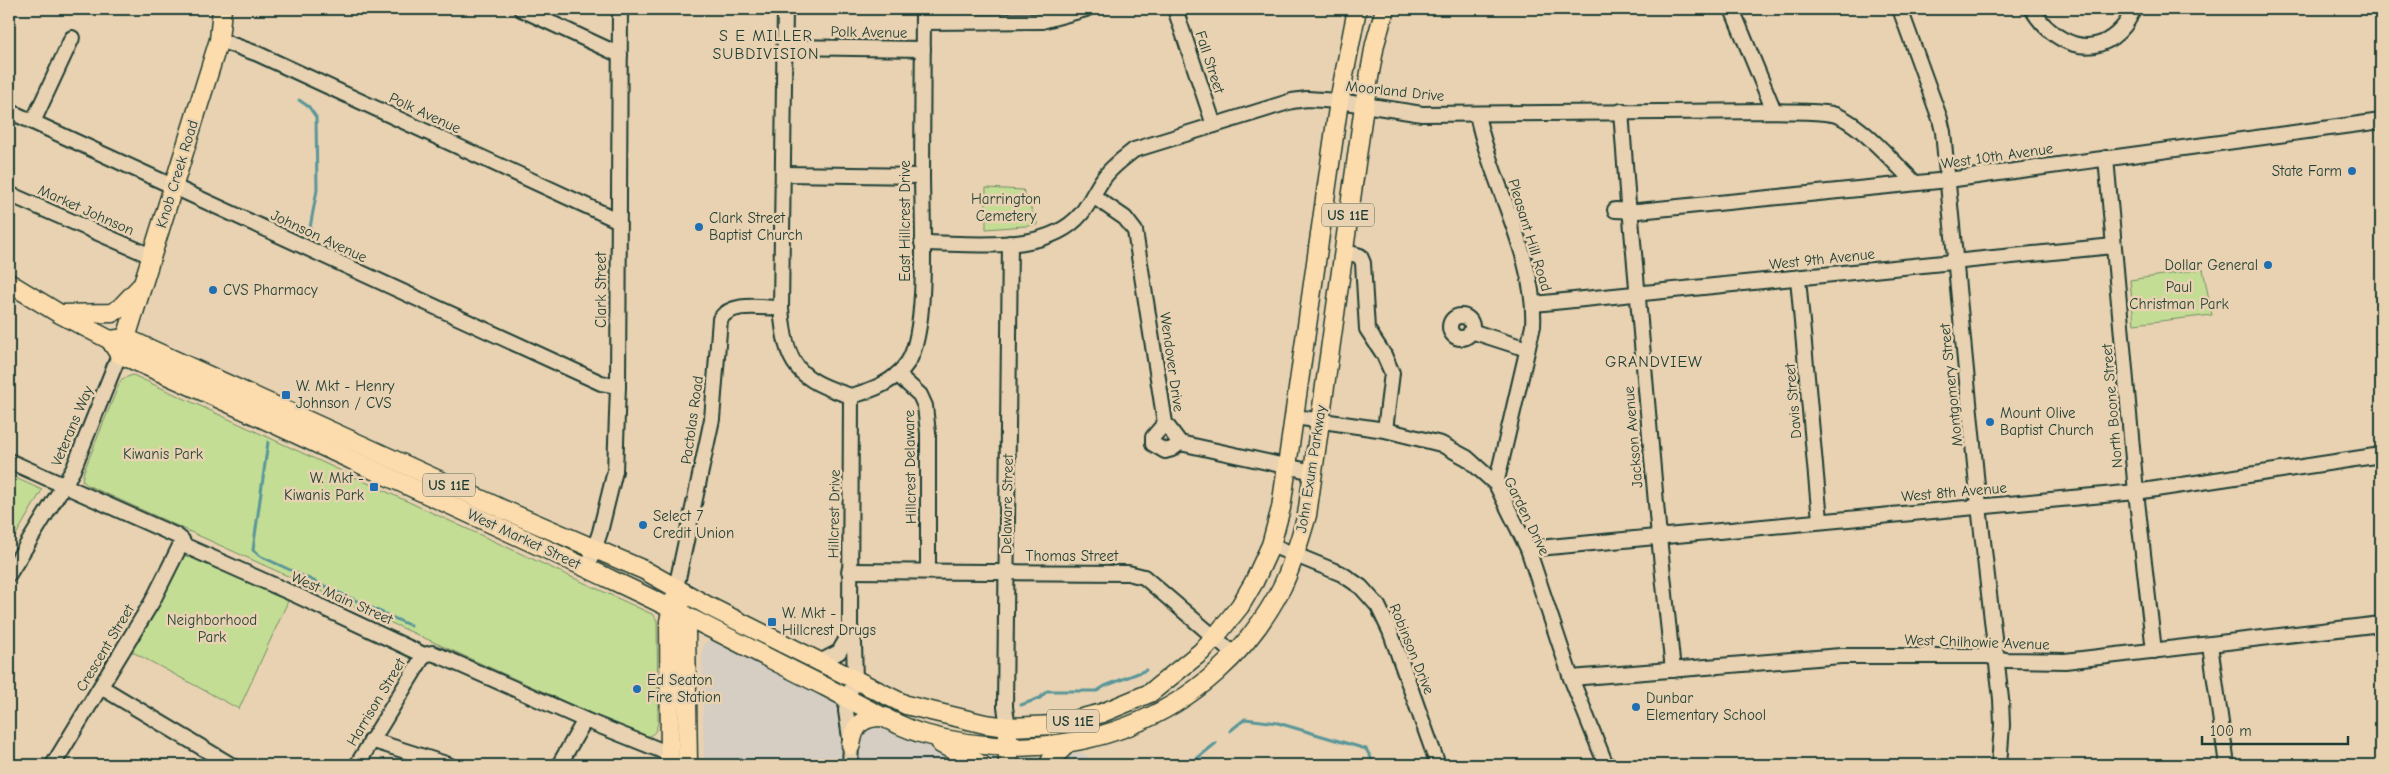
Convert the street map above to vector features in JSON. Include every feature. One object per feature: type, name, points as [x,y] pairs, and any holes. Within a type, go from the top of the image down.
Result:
[{"type":"main road","name":"Knob Creek Road","points":[[118,344],[151,256],[218,40],[222,9]]},
{"type":"main road","name":"John Exum Parkway","points":[[855,681],[906,705],[947,717],[1008,727],[1055,725],[1120,707],[1150,693],[1183,667],[1216,637],[1240,606],[1254,582],[1271,545],[1281,508],[1338,101],[1358,9]]},
{"type":"main road","name":"John Exum Parkway","points":[[885,717],[921,733],[957,742],[1008,747],[1065,746],[1108,736],[1147,721],[1184,700],[1235,655],[1270,607],[1296,554],[1307,514],[1364,106],[1385,9]]},
{"type":"main road","name":"West Market Street","points":[[9,283],[60,314],[118,344],[677,610],[885,717]]},
{"type":"main road","points":[[60,314],[116,312],[142,284]]},
{"type":"main road","name":"West Market Street","points":[[118,344],[644,570],[855,681]]},
{"type":"main road","points":[[676,588],[677,610],[686,631],[688,765]]},
{"type":"main road","points":[[670,760],[669,621],[677,610]]},
{"type":"main road","points":[[851,745],[853,732],[860,724],[872,717],[885,717]]},
{"type":"main road","name":"Delaware Street","points":[[1008,727],[1008,765]]},
{"type":"main road","points":[[921,733],[982,765]]},
{"type":"main road","points":[[1049,765],[1051,760],[1065,746]]},
{"type":"main road","points":[[1008,747],[1021,765]]},
{"type":"street","points":[[521,9],[620,55]]},
{"type":"street","name":"Clark Street","points":[[588,568],[595,549],[615,471],[618,386],[617,220],[620,9]]},
{"type":"street","points":[[786,9],[781,308],[783,336],[791,358],[802,374],[820,386],[851,396]]},
{"type":"street","points":[[923,16],[1042,21],[1086,9]]},
{"type":"street","name":"Fall Street","points":[[1175,9],[1214,126]]},
{"type":"street","points":[[1732,9],[1774,111]]},
{"type":"street","name":"Montgomery Street","points":[[1900,9],[1940,119],[1948,180],[1997,658],[2002,716],[1999,765]]},
{"type":"street","points":[[2032,9],[2044,27],[2058,38],[2075,45],[2094,46],[2109,38],[2124,26],[2134,9]]},
{"type":"street","name":"East Hillcrest Drive","points":[[851,396],[872,390],[892,380],[908,363],[917,345],[920,324],[922,243],[923,16]]},
{"type":"street","points":[[34,122],[72,38]]},
{"type":"street","name":"Polk Avenue","points":[[218,40],[258,54],[617,220]]},
{"type":"street","name":"Polk Avenue","points":[[785,47],[923,49]]},
{"type":"street","name":"Moorland Drive","points":[[922,243],[1032,242],[1053,236],[1081,214],[1105,176],[1134,150],[1292,101],[1308,99],[1338,101],[1422,114],[1774,111],[1833,114],[1846,119],[1859,129],[1914,183]]},
{"type":"street","name":"Johnson Avenue","points":[[9,111],[601,383],[618,386]]},
{"type":"street","name":"Jackson Avenue","points":[[1621,111],[1622,210],[1636,292],[1673,670]]},
{"type":"street","name":"Pleasant Hill Road","points":[[1477,114],[1526,269],[1534,304],[1532,326],[1496,484]]},
{"type":"street","name":"West 10th Avenue","points":[[1622,210],[1948,180],[2381,121]]},
{"type":"street","name":"North Boone Street","points":[[2106,158],[2136,492],[2154,651]]},
{"type":"street","points":[[783,174],[922,176]]},
{"type":"street","name":"Market Johnson","points":[[9,194],[151,256]]},
{"type":"street","name":"Wendover Drive","points":[[1093,196],[1125,218],[1135,231],[1165,423],[1180,442]]},
{"type":"street","name":"Delaware Street","points":[[1008,727],[1004,710],[1010,243]]},
{"type":"street","name":"West 9th Avenue","points":[[1534,304],[1636,292],[1798,278],[2113,246]]},
{"type":"street","points":[[1343,251],[1360,256],[1363,263],[1367,329],[1384,355],[1392,373],[1386,430]]},
{"type":"street","name":"Davis Street","points":[[1798,278],[1820,520]]},
{"type":"street","name":"Pactolas Road","points":[[676,588],[712,419],[720,319],[728,310],[737,307],[781,308]]},
{"type":"street","points":[[1472,331],[1527,349]]},
{"type":"street","name":"Veterans Way","points":[[9,574],[54,498],[64,485],[82,450],[118,344]]},
{"type":"street","name":"Hillcrest Delaware","points":[[897,374],[920,395],[925,406],[928,433],[928,571]]},
{"type":"street","name":"Hillcrest Drive","points":[[850,765],[851,745],[846,711],[847,698],[855,681],[854,643],[850,633],[849,571],[851,396]]},
{"type":"street","name":"Garden Drive","points":[[1295,417],[1386,430],[1441,444],[1467,458],[1496,484],[1528,549],[1571,678],[1606,765]]},
{"type":"street","points":[[1165,423],[1153,437],[1153,444],[1164,450],[1172,449],[1180,442],[1287,468],[1313,472]]},
{"type":"street","name":"West 8th Avenue","points":[[1528,549],[1820,520],[2136,492],[2381,456]]},
{"type":"street","name":"West Main Street","points":[[9,461],[177,536],[182,540],[181,544],[424,655],[432,653],[445,658],[670,760]]},
{"type":"street","name":"Crescent Street","points":[[53,765],[152,602],[181,544]]},
{"type":"street","name":"Robinson Drive","points":[[1271,545],[1342,574],[1361,587],[1378,606],[1390,631],[1438,765]]},
{"type":"street","name":"Thomas Street","points":[[849,571],[1128,573],[1144,577],[1235,655]]},
{"type":"street","name":"West Chilhowie Avenue","points":[[1571,678],[1841,656],[1988,656],[2065,661],[2381,624]]},
{"type":"street","points":[[818,663],[839,652],[850,633]]},
{"type":"street","points":[[2210,645],[2227,765]]},
{"type":"street","name":"Harrison Street","points":[[357,765],[424,655]]},
{"type":"street","points":[[101,687],[231,765]]},
{"type":"street","points":[[559,765],[585,720]]},
{"type":"street","points":[[371,740],[448,765]]},
{"type":"shaded area","points":[[712,639],[880,725],[973,765],[710,765],[704,757],[702,654],[704,644]]},
{"type":"shaded area","points":[[1080,752],[1099,764],[1190,757],[1257,762],[1261,765],[1062,765],[1068,756]]},
{"type":"shaded area","points":[[993,758],[1030,758],[1058,765],[979,765]]},
{"type":"green space","name":"Harrington Cemetery","points":[[986,188],[1023,190],[1038,225],[986,229]]},
{"type":"green space","name":"Paul Christman Park","points":[[2203,269],[2212,315],[2134,324],[2130,280]]},
{"type":"green space","name":"Kiwanis Park","points":[[133,375],[654,615],[657,621],[658,716],[655,731],[651,735],[643,737],[87,485],[82,480],[84,471],[119,384],[122,379]]},
{"type":"green space","points":[[9,475],[42,490],[9,547]]},
{"type":"green space","name":"Neighborhood Park","points":[[185,553],[289,599],[239,709],[129,650]]},
{"type":"waterway","points":[[299,100],[309,107],[316,117],[317,190],[309,233]]},
{"type":"waterway","points":[[268,442],[253,550],[260,556],[411,626]]},
{"type":"waterway","points":[[1021,705],[1040,698],[1047,691],[1097,691],[1146,670]]},
{"type":"waterway","points":[[1230,731],[1245,719],[1278,723],[1366,749],[1375,765]]},
{"type":"waterway","points":[[1189,765],[1216,743]]},
{"type":"place","name":"State Farm","points":[[2352,171]]},
{"type":"place","name":"Clark Street Baptist Church","points":[[699,227]]},
{"type":"place","name":"Dollar General","points":[[2268,265]]},
{"type":"place","name":"CVS Pharmacy","points":[[213,290]]},
{"type":"place","name":"W. Mkt - Henry Johnson / CVS","points":[[286,395]]},
{"type":"place","name":"Mount Olive Baptist Church","points":[[1990,422]]},
{"type":"place","name":"W. Mkt - Kiwanis Park","points":[[374,487]]},
{"type":"place","name":"Select 7 Credit Union","points":[[643,525]]},
{"type":"place","name":"W. Mkt - Hillcrest Drugs","points":[[772,622]]},
{"type":"place","name":"Ed Seaton Fire Station","points":[[637,689]]},
{"type":"place","name":"Dunbar Elementary School","points":[[1636,707]]},
{"type":"district","name":"S E MILLER SUBDIVISION","points":[[766,44]]},
{"type":"district","name":"GRANDVIEW","points":[[1654,361]]}]
